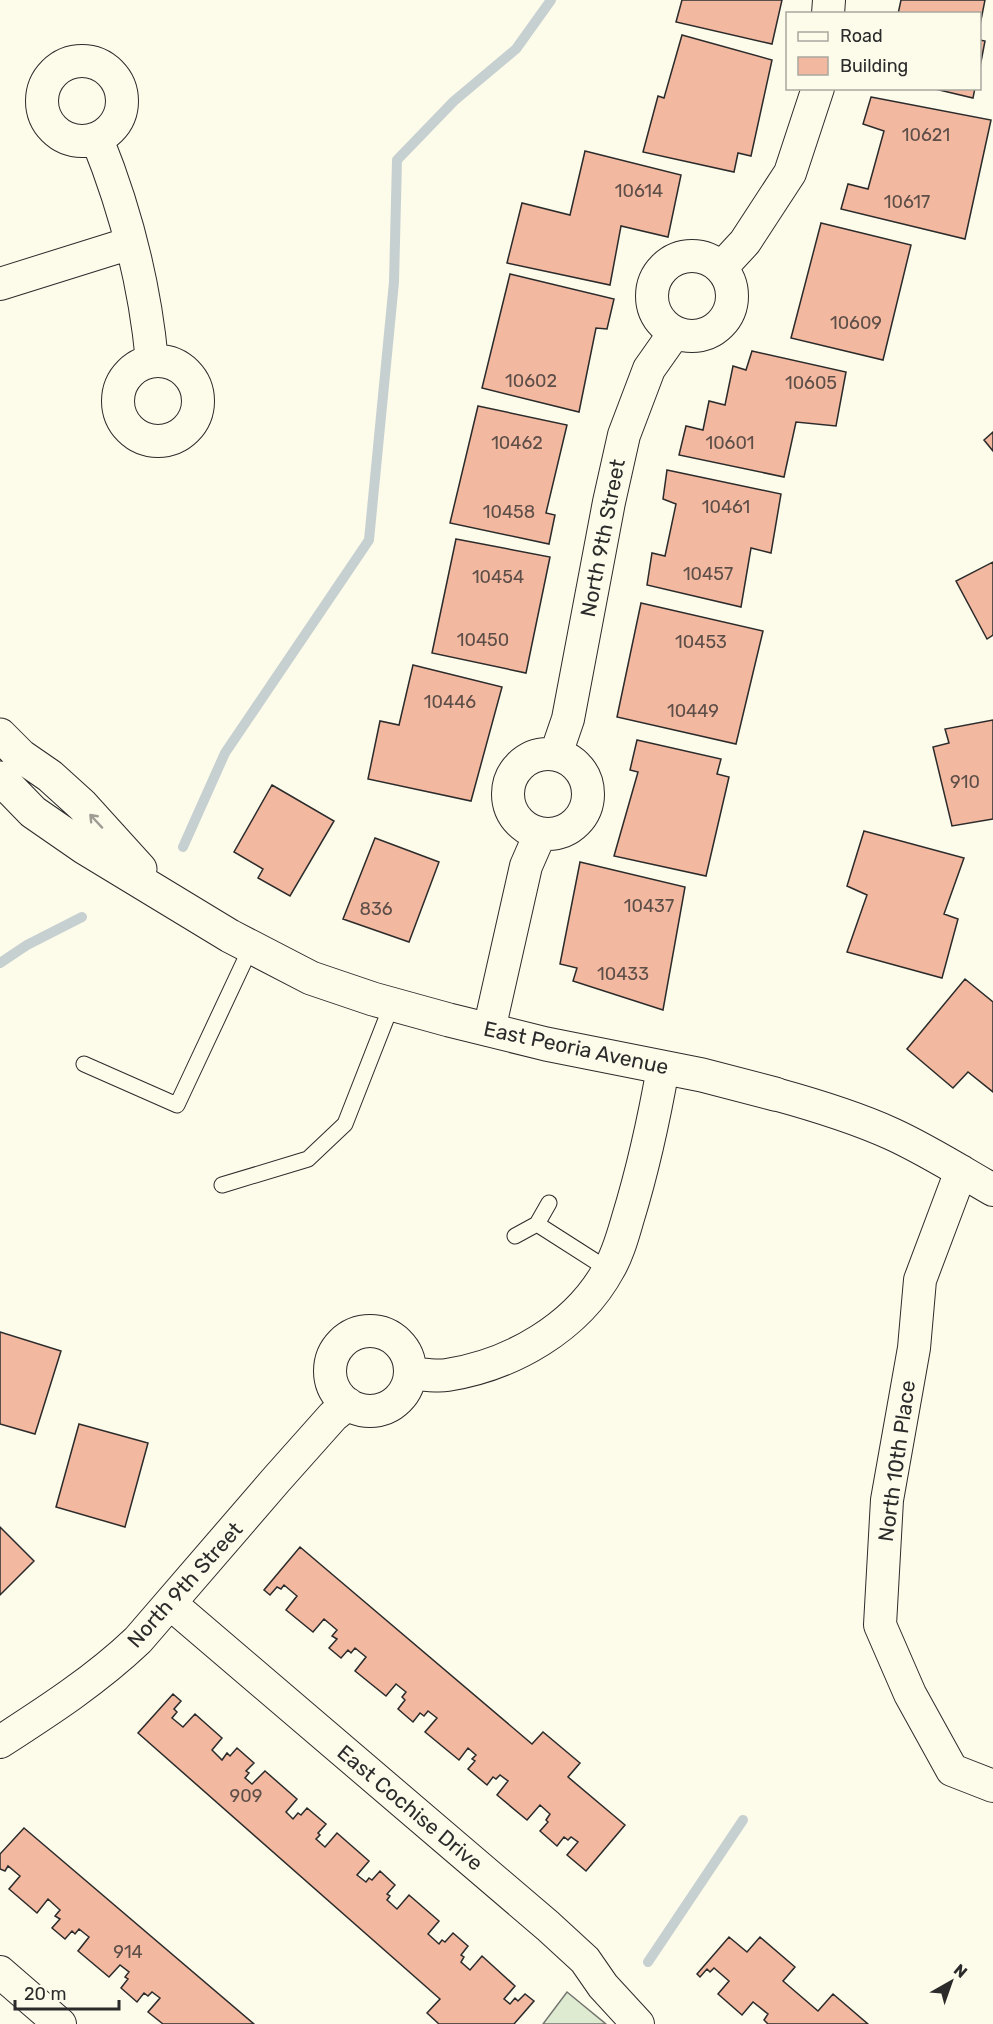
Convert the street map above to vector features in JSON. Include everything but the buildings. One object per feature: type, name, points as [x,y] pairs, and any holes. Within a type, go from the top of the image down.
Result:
[{"type":"street","points":[[721,268],[745,242],[790,172],[817,90]]},
{"type":"street","points":[[97,139],[131,243],[149,332],[152,361]]},
{"type":"street","points":[[0,284],[131,243]]},
{"type":"street","points":[[686,256],[699,256],[711,260],[729,279],[733,293],[725,320],[715,329],[702,335],[688,336],[675,332],[664,325],[653,303],[652,290],[660,273],[674,260],[686,256]]},
{"type":"street","name":"North 9th Street","points":[[556,754],[568,719],[606,514],[624,435],[649,369],[675,332]]},
{"type":"street","name":"East Peoria Avenue","points":[[0,735],[21,756],[50,776],[82,806],[164,894]]},
{"type":"street","points":[[556,754],[569,760],[580,769],[586,782],[588,795],[585,809],[578,821],[567,830],[554,834],[540,834],[528,829],[511,811],[508,786],[513,774],[531,757],[556,754]]},
{"type":"street","name":"East Peoria Avenue","points":[[0,778],[33,812],[85,848],[230,936],[311,978],[373,999],[489,1030],[702,1075],[813,1105],[873,1126],[901,1139],[993,1190]]},
{"type":"street","points":[[489,1030],[526,866],[540,834]]},
{"type":"street","points":[[411,1373],[445,1375],[494,1364],[531,1346],[560,1326],[589,1298],[609,1270],[620,1245],[652,1129],[663,1068]]},
{"type":"street","name":"North 10th Place","points":[[961,1171],[920,1280],[914,1348],[887,1500],[880,1625],[910,1694],[952,1770],[993,1786]]},
{"type":"street","points":[[376,1331],[387,1334],[405,1350],[410,1361],[411,1373],[408,1387],[400,1398],[388,1407],[361,1410],[348,1404],[339,1396],[333,1386],[331,1368],[335,1351],[342,1341],[352,1334],[376,1331]]},
{"type":"street","name":"North 9th Street","points":[[0,1742],[72,1695],[114,1663],[171,1604],[333,1416],[348,1404]]},
{"type":"street","name":"East Cochise Drive","points":[[171,1604],[548,1926],[585,1960],[621,2006]]},
{"type":"street","points":[[0,1972],[60,2024]]},
{"type":"lane","points":[[84,1064],[177,1105],[251,947]]},
{"type":"lane","points":[[222,1185],[308,1159],[345,1124],[392,1004]]},
{"type":"lane","points":[[515,1236],[537,1224],[549,1203]]},
{"type":"lane","points":[[537,1224],[609,1270]]},
{"type":"green space","points":[[567,1992],[606,2024],[543,2024]]},
{"type":"waterway","points":[[183,847],[225,753],[369,540],[394,282],[397,160],[454,101],[516,49],[551,0]]},
{"type":"waterway","points":[[0,963],[27,945],[82,917]]},
{"type":"waterway","points":[[648,1962],[743,1820]]}]
